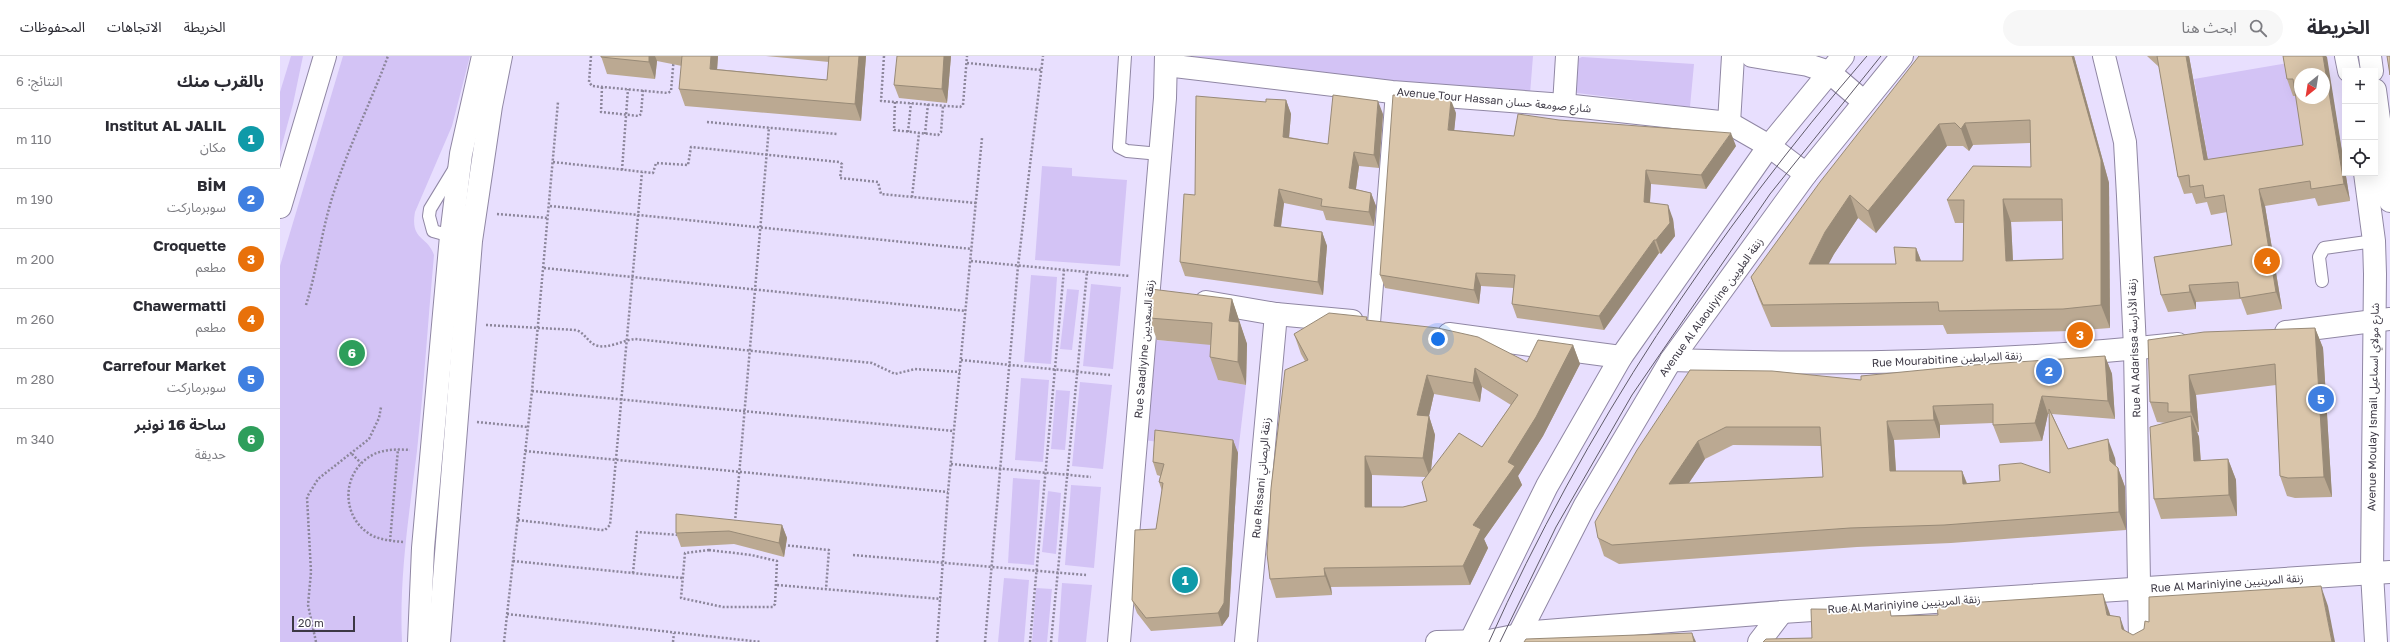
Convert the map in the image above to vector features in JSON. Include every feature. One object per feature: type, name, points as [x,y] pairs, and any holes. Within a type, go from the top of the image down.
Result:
[{"type":"main road","points":[[280,207],[325,56]]},
{"type":"main road","points":[[439,642],[461,239],[461,154],[483,56]]},
{"type":"main road","points":[[419,642],[423,548],[461,239],[501,56]]},
{"type":"main road","points":[[1564,105],[1567,56]]},
{"type":"main road","points":[[1728,123],[1733,56]]},
{"type":"main road","points":[[1752,56],[1808,65],[1829,72],[1863,101]]},
{"type":"main road","points":[[1471,641],[1547,486],[1621,357],[1769,146],[1843,56]]},
{"type":"main road","name":"Avenue Al Alaouiyine زنقة العلويين","points":[[1517,639],[1584,505],[1671,360],[1806,174],[1863,101],[1902,56]]},
{"type":"main road","name":"Rue Al Adarissa زنقة الأدارسة","points":[[2104,56],[2125,142],[2136,348],[2140,642]]},
{"type":"main road","points":[[2346,56],[2348,68]]},
{"type":"main road","points":[[2370,56],[2372,68]]},
{"type":"main road","name":"Rue Saadiyine زنقة السعديين","points":[[1119,642],[1160,154],[1166,61]]},
{"type":"main road","name":"Avenue Tour Hassan شارع صومعة حسان","points":[[1166,61],[1392,92],[1564,105],[1728,123],[1769,146],[1806,174]]},
{"type":"main road","points":[[2377,104],[2390,201]]},
{"type":"main road","name":"Avenue Moulay Ismail شارع مولاي اسماعيل","points":[[2366,176],[2382,240],[2381,573],[2376,642]]},
{"type":"main road","points":[[1149,286],[1178,298],[1276,314],[1397,326]]},
{"type":"main road","name":"Rue Rissani زنقة الريصاني","points":[[1246,642],[1276,314]]},
{"type":"main road","points":[[2269,334],[2382,321]]},
{"type":"main road","points":[[1428,331],[1621,357]]},
{"type":"main road","name":"Rue Mourabitine زنقة المرابطين","points":[[1671,360],[1743,363],[1910,362],[2136,348],[2198,342]]},
{"type":"main road","name":"Rue Al Mariniyine زنقة المرينيين","points":[[1437,642],[1517,639],[1534,632],[1782,612],[2139,590],[2381,573]]},
{"type":"main road","points":[[1759,642],[1782,612]]},
{"type":"lane","points":[[1125,56],[1119,146],[1126,151],[1160,154]]},
{"type":"lane","points":[[1374,323],[1392,92]]},
{"type":"lane","points":[[2322,280],[2319,257],[2324,248],[2382,240]]},
{"type":"path","points":[[306,305],[336,186],[388,56]]},
{"type":"path","points":[[591,56],[590,84],[668,93],[671,91],[674,56]]},
{"type":"path","points":[[884,56],[880,100],[960,107],[963,105],[967,56]]},
{"type":"path","points":[[985,642],[1018,266],[1043,56]]},
{"type":"path","points":[[967,63],[1041,70]]},
{"type":"path","points":[[602,86],[601,112],[626,115],[641,115],[643,90]]},
{"type":"path","points":[[622,170],[628,89]]},
{"type":"path","points":[[504,642],[532,392],[550,206],[558,102]]},
{"type":"path","points":[[895,102],[893,129],[925,134],[938,135],[941,133],[943,106]]},
{"type":"path","points":[[908,132],[911,103]]},
{"type":"path","points":[[925,134],[928,104]]},
{"type":"path","points":[[707,122],[837,134]]},
{"type":"path","points":[[734,528],[756,290],[769,127]]},
{"type":"path","points":[[912,197],[919,133]]},
{"type":"path","points":[[938,642],[948,492],[982,138]]},
{"type":"path","points":[[553,162],[654,172],[656,163],[688,165],[691,146],[839,162],[842,164],[840,177],[842,179],[878,182],[881,194],[976,203]]},
{"type":"path","points":[[518,520],[605,530],[610,525],[642,172]]},
{"type":"path","points":[[550,206],[972,249]]},
{"type":"path","points":[[495,213],[548,218]]},
{"type":"path","points":[[971,261],[1087,272],[1149,286]]},
{"type":"path","points":[[544,268],[966,311]]},
{"type":"path","points":[[1030,642],[1064,270]]},
{"type":"path","points":[[1051,642],[1087,272]]},
{"type":"path","points":[[486,325],[576,330],[584,334],[592,344],[602,347],[635,339],[872,364],[890,374],[915,369],[960,372]]},
{"type":"path","points":[[961,360],[1110,375]]},
{"type":"path","points":[[532,392],[621,399],[954,431]]},
{"type":"path","points":[[316,642],[308,605],[311,572],[307,497],[318,479],[352,454],[369,439],[379,418],[381,407]]},
{"type":"path","points":[[477,422],[528,427]]},
{"type":"path","points":[[407,543],[390,541],[372,536],[364,529],[351,512],[348,492],[354,471],[361,463],[379,452],[398,449],[417,450]]},
{"type":"path","points":[[390,541],[398,449]]},
{"type":"path","points":[[525,451],[948,492]]},
{"type":"path","points":[[352,454],[361,463]]},
{"type":"path","points":[[951,464],[1091,477]]},
{"type":"path","points":[[633,573],[637,532],[682,536]]},
{"type":"path","points":[[778,545],[829,550],[826,589]]},
{"type":"path","points":[[709,550],[751,555],[777,561],[777,585],[773,607],[730,608],[684,600],[681,596],[682,578],[684,553],[709,550]]},
{"type":"path","points":[[853,555],[1086,575]]},
{"type":"path","points":[[513,561],[682,578]]},
{"type":"path","points":[[777,585],[941,599]]},
{"type":"path","points":[[507,614],[761,642]]},
{"type":"path","points":[[673,642],[674,633]]},
{"type":"shaded area","points":[[291,56],[303,56],[293,104],[280,152],[280,92]]},
{"type":"shaded area","points":[[343,56],[470,56],[452,126],[415,212],[414,221],[417,233],[431,249],[434,255],[417,451],[403,570],[401,618],[402,642],[280,642],[280,266]]},
{"type":"shaded area","points":[[1189,56],[1533,56],[1530,94],[1188,64]]},
{"type":"shaded area","points":[[1582,57],[1694,64],[1690,107],[1577,93],[1573,88],[1575,60]]},
{"type":"shaded area","points":[[2288,63],[2294,104],[2300,104],[2310,162],[2211,177],[2194,79]]},
{"type":"shaded area","points":[[1042,166],[1072,168],[1072,176],[1127,180],[1120,266],[1035,260]]},
{"type":"shaded area","points":[[1031,275],[1057,277],[1051,364],[1024,362]]},
{"type":"shaded area","points":[[1091,284],[1121,287],[1113,369],[1083,366]]},
{"type":"shaded area","points":[[1067,289],[1079,290],[1072,350],[1060,349]]},
{"type":"shaded area","points":[[1154,340],[1220,345],[1218,380],[1246,385],[1238,453],[1144,440]]},
{"type":"shaded area","points":[[1021,378],[1049,380],[1043,462],[1015,460]]},
{"type":"shaded area","points":[[1080,382],[1112,385],[1103,469],[1072,466]]},
{"type":"shaded area","points":[[1056,390],[1070,391],[1065,450],[1051,449]]},
{"type":"shaded area","points":[[1013,478],[1040,480],[1034,565],[1008,563]]},
{"type":"shaded area","points":[[1071,485],[1101,487],[1094,568],[1065,565]]},
{"type":"shaded area","points":[[1048,491],[1061,493],[1056,554],[1042,552]]},
{"type":"shaded area","points":[[1004,578],[1029,580],[1024,642],[998,642]]},
{"type":"shaded area","points":[[1062,583],[1092,585],[1086,642],[1058,642]]},
{"type":"shaded area","points":[[1036,588],[1052,589],[1047,642],[1032,642]]},
{"type":"building","points":[[649,56],[649,62],[601,57]]},
{"type":"building","points":[[682,56],[711,56],[710,69],[827,80],[829,56],[859,56],[855,104],[679,89]]},
{"type":"building","points":[[897,56],[944,56],[942,89],[894,85]]},
{"type":"building","points":[[1919,56],[2072,56],[2101,160],[2101,305],[2063,309],[1939,311],[1938,302],[1763,305],[1751,277],[1820,182]],"holes":[[[2030,120],[2031,167],[1973,166],[1947,200],[1964,200],[1963,261],[1916,261],[1916,248],[1894,247],[1896,264],[1809,264],[1825,232],[1850,195],[1868,211],[1939,124],[1955,123],[1961,129],[1965,123]],[[2003,199],[2062,199],[2063,259],[2006,261]]]},
{"type":"building","points":[[2157,56],[2186,56],[2204,160],[2303,145],[2297,104],[2330,104],[2330,99],[2344,184],[2311,189],[2310,181],[2259,189],[2276,292],[2240,298],[2238,282],[2189,285],[2190,292],[2161,295],[2154,257],[2232,245],[2224,195],[2205,198],[2203,185],[2190,187],[2189,175],[2178,177]]},
{"type":"building","points":[[2283,56],[2323,56],[2325,68],[2294,68],[2294,86],[2293,79],[2287,79]]},
{"type":"building","points":[[2387,56],[2390,56],[2390,75]]},
{"type":"building","points":[[1333,95],[1378,101],[1374,155],[1354,152],[1349,188],[1371,193],[1369,212],[1321,206],[1322,199],[1279,189],[1274,226],[1322,232],[1318,282],[1180,262],[1184,194],[1195,195],[1196,96],[1266,102],[1266,99],[1286,100],[1283,137],[1328,144]]},
{"type":"building","points":[[1393,95],[1451,100],[1448,130],[1514,136],[1518,114],[1559,120],[1731,133],[1701,175],[1646,170],[1644,202],[1668,205],[1670,223],[1656,240],[1654,240],[1599,316],[1512,304],[1515,275],[1476,273],[1474,290],[1380,275]]},
{"type":"building","points":[[1151,289],[1232,299],[1229,321],[1239,322],[1238,362],[1210,357],[1212,323],[1149,318]]},
{"type":"building","points":[[1329,313],[1367,317],[1366,320],[1438,328],[1478,337],[1527,362],[1538,340],[1573,345],[1536,417],[1508,462],[1515,466],[1473,525],[1481,529],[1463,566],[1324,568],[1325,576],[1270,579],[1267,554],[1271,488],[1285,370],[1308,360],[1294,334]],"holes":[[[1475,368],[1518,395],[1482,447],[1459,433],[1422,482],[1427,501],[1403,507],[1365,507],[1365,456],[1423,458],[1429,416],[1417,415],[1427,375],[1473,383]]]},
{"type":"building","points":[[2315,328],[2324,477],[2288,478],[2280,476],[2275,364],[2189,375],[2191,412],[2168,412],[2168,403],[2150,402],[2148,340],[2204,332]]},
{"type":"building","points":[[2105,356],[2108,401],[2042,396],[2035,423],[1993,425],[1993,404],[1933,406],[1934,420],[1887,421],[1890,471],[1962,471],[1963,484],[2000,481],[1999,465],[2021,463],[2050,473],[2049,409],[2068,449],[2108,439],[2110,461],[2118,468],[2119,512],[1944,525],[1850,528],[1612,545],[1598,538],[1595,522],[1637,450],[1690,370],[1772,371],[1861,380],[1861,376],[1974,365]],"holes":[[[1726,427],[1820,427],[1823,477],[1669,484],[1698,441]]]},
{"type":"building","points":[[2191,416],[2194,461],[2228,459],[2229,495],[2154,499],[2150,427]]},
{"type":"building","points":[[1155,430],[1233,440],[1224,603],[1218,613],[1146,618],[1132,600],[1135,530],[1156,529],[1163,483],[1159,482],[1164,464],[1153,462]]},
{"type":"building","points":[[676,514],[782,525],[779,543],[729,531],[676,533]]},
{"type":"building","points":[[2321,586],[2332,642],[1763,642],[1766,639],[1812,638],[1811,609],[1890,610],[1891,616],[1938,615],[1937,605],[2103,594],[2107,615],[2120,617],[2122,629],[2133,635],[2144,629],[2145,621],[2149,622],[2149,597]]},
{"type":"building","points":[[1692,633],[1694,642],[1524,642],[1526,639]]},
{"type":"tram line","points":[[1489,642],[1526,563],[1567,486],[1610,410],[1657,336],[1706,263],[1757,192],[1811,123],[1867,56]]},
{"type":"tram line","points":[[1500,642],[1556,527],[1632,395],[1770,194],[1881,56]]},
{"type":"place","name":"Chawermatti","points":[[2267,261]]},
{"type":"place","name":"Croquette","points":[[2080,335]]},
{"type":"place","name":"ساحة 16 نونبر","points":[[352,353]]},
{"type":"place","name":"BİM","points":[[2049,371]]},
{"type":"place","name":"Carrefour Market","points":[[2321,399]]},
{"type":"place","name":"Institut AL JALIL","points":[[1185,580]]}]
